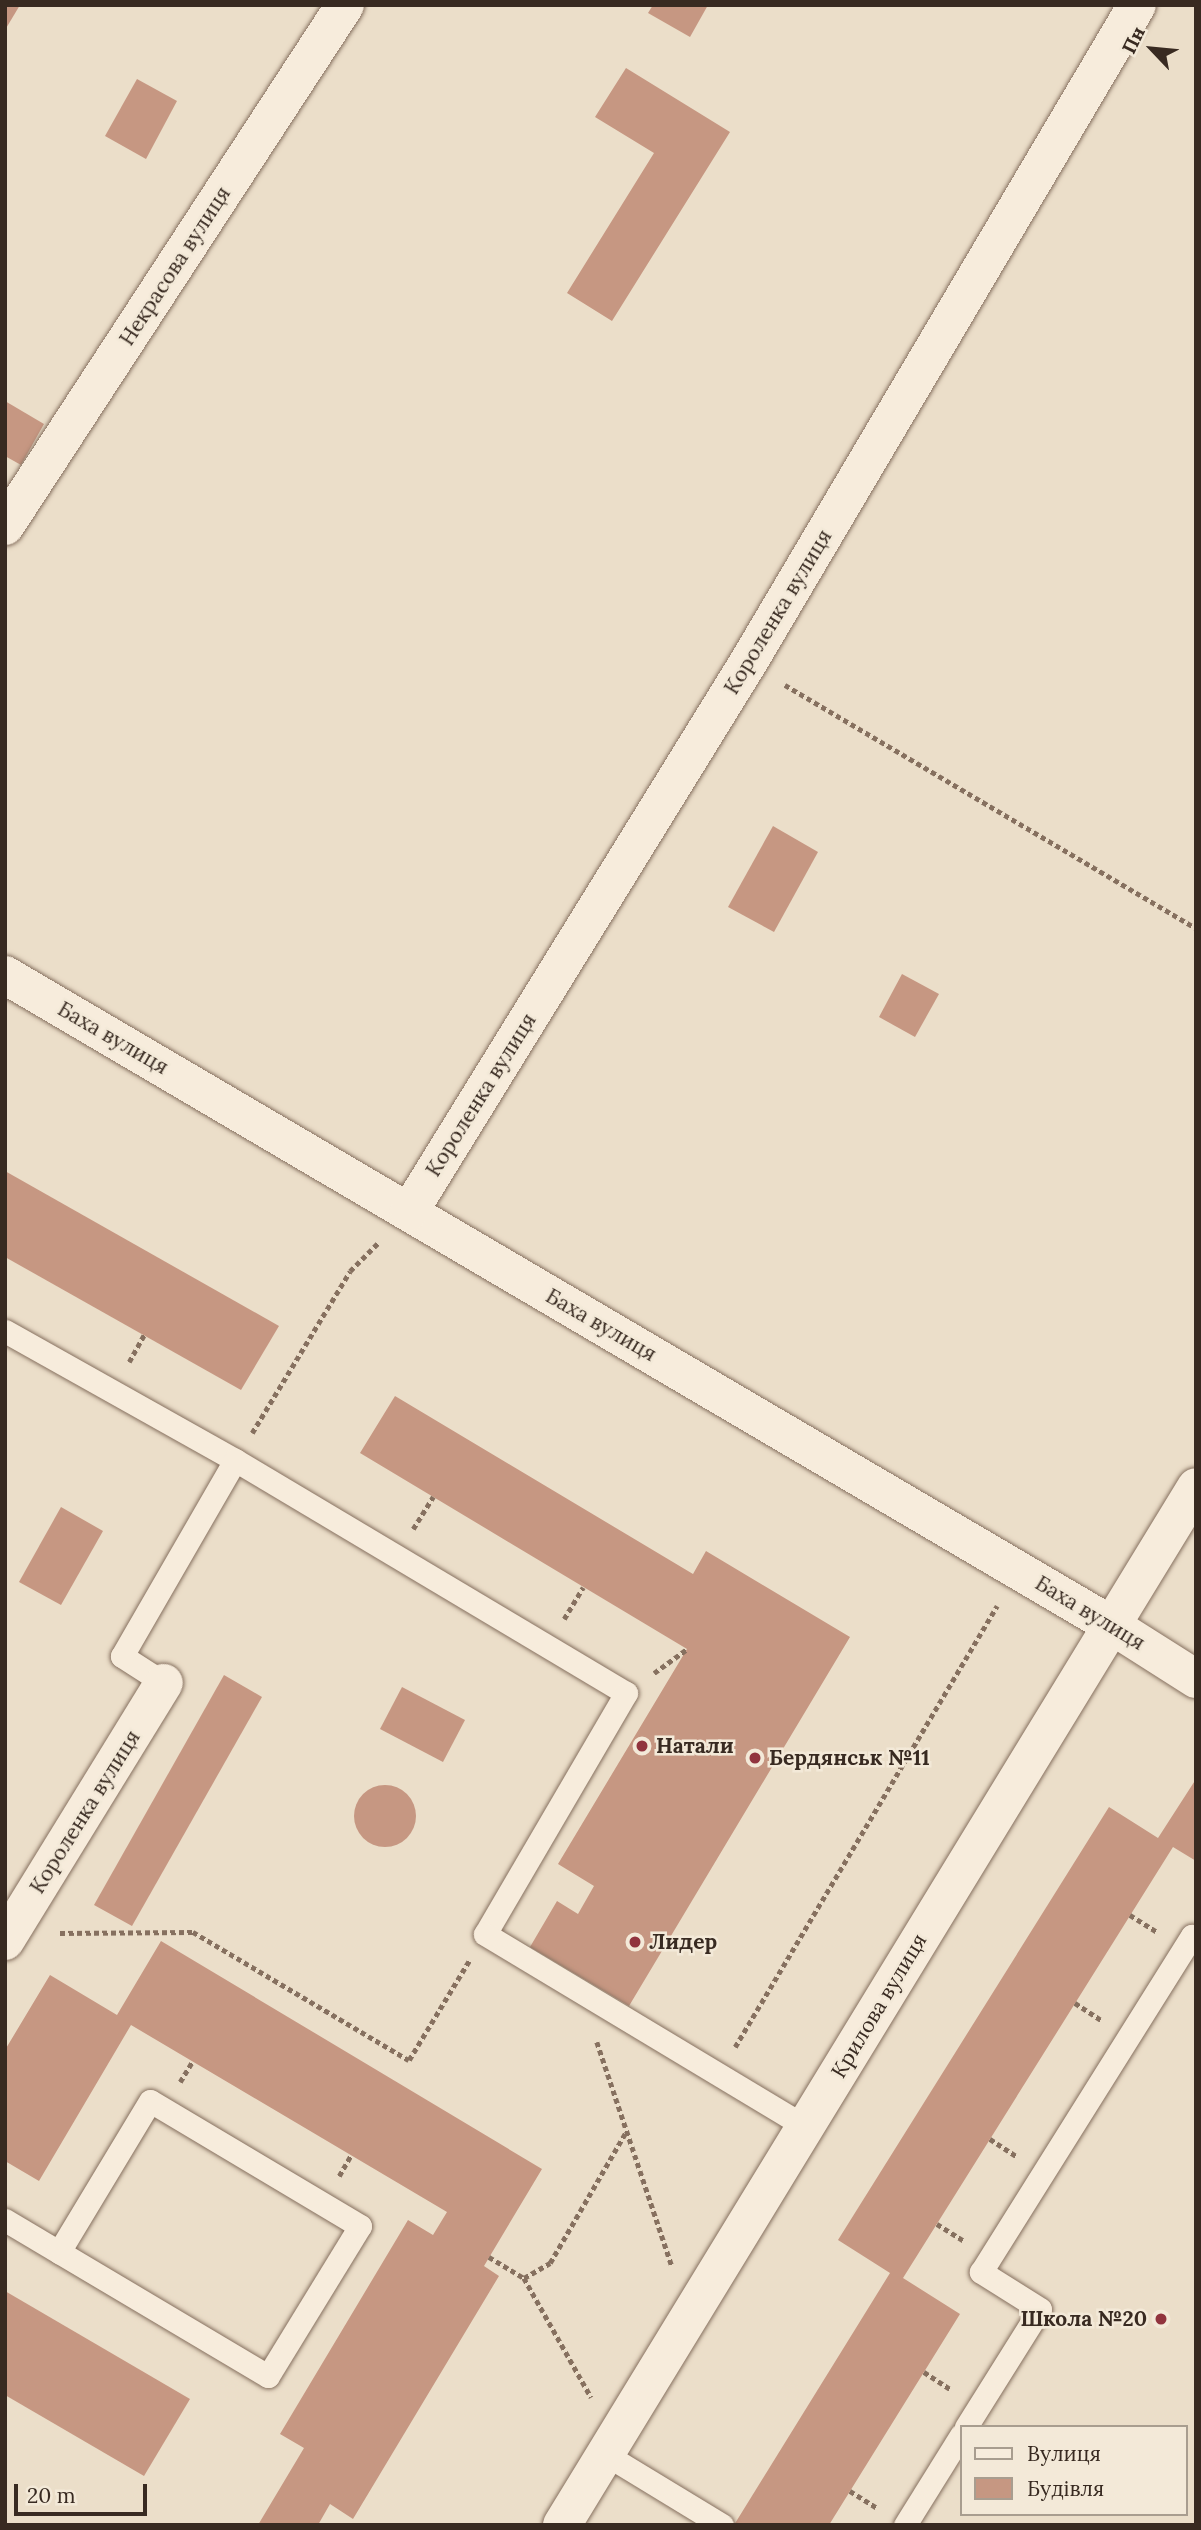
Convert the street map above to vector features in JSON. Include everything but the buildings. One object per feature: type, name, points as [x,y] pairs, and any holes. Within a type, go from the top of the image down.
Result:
[{"type":"street","name":"Некрасова вулиця","points":[[5,526],[345,5]]},
{"type":"street","name":"Короленка вулиця","points":[[409,1212],[748,663],[1137,5]]},
{"type":"street","name":"Баха вулиця","points":[[5,975],[1018,1570],[1196,1679]]},
{"type":"street","name":"Крилова вулиця","points":[[562,2525],[1196,1487]]},
{"type":"street","name":"Короленка вулиця","points":[[8,1938],[164,1683]]},
{"type":"lane","points":[[5,1331],[235,1460],[625,1693],[485,1934],[805,2126]]},
{"type":"lane","points":[[164,1683],[122,1656],[235,1460]]},
{"type":"lane","points":[[967,2425],[1040,2309],[981,2272],[1192,1936],[1196,1938]]},
{"type":"lane","points":[[5,2220],[268,2376],[360,2226],[150,2101],[59,2252]]},
{"type":"lane","points":[[905,2525],[960,2437]]},
{"type":"lane","points":[[610,2446],[722,2525]]},
{"type":"path","points":[[748,663],[1196,928]]},
{"type":"path","points":[[235,1460],[351,1271],[409,1212]]},
{"type":"path","points":[[719,2075],[1018,1570]]},
{"type":"path","points":[[625,1693],[687,1649]]},
{"type":"path","points":[[8,1938],[193,1932],[408,2060],[485,1934]]},
{"type":"path","points":[[579,1991],[689,2316]]},
{"type":"path","points":[[524,2278],[550,2263],[626,2131]]},
{"type":"path","points":[[489,2257],[524,2278],[610,2446]]},
{"type":"place","name":"Натали","points":[[642,1746]]},
{"type":"place","name":"Бердянськ №11","points":[[755,1758]]},
{"type":"place","name":"Лидер","points":[[635,1942]]},
{"type":"place","name":"Школа №20","points":[[1161,2319]]}]
